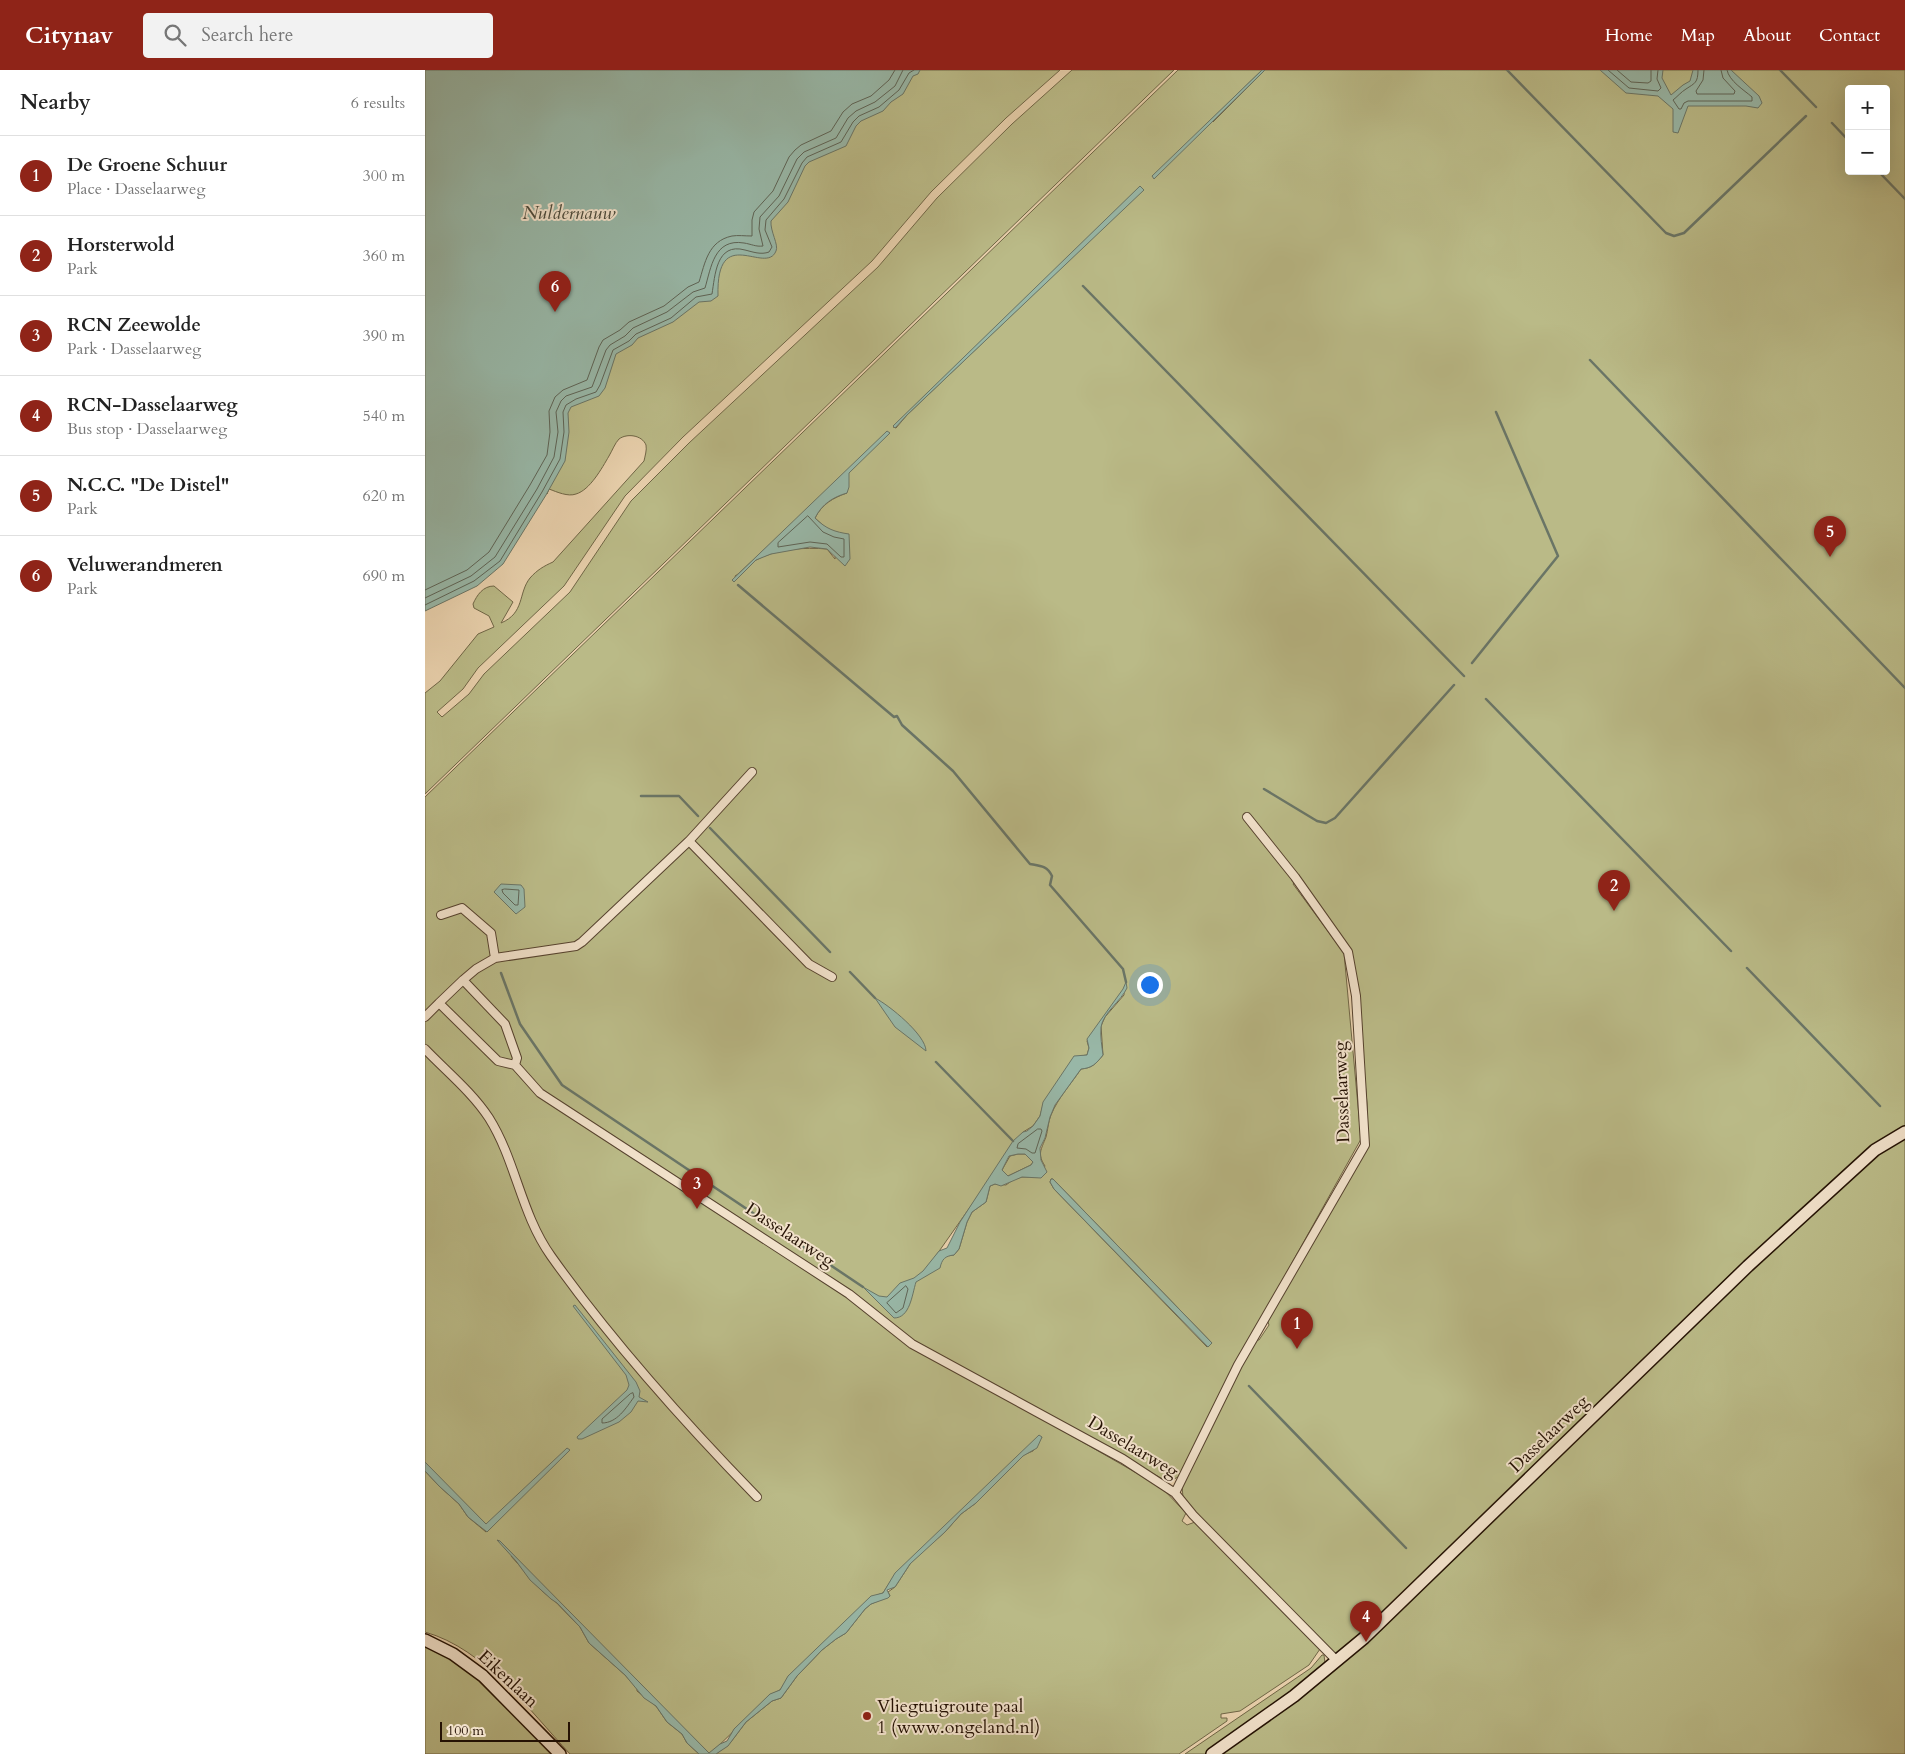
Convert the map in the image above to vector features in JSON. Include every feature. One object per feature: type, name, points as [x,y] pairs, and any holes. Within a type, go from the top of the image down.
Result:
[{"type":"street","points":[[425,1017],[476,969],[495,958],[576,946],[582,942],[689,841],[752,772]]},
{"type":"street","name":"Dasselaarweg","points":[[515,1066],[540,1093],[849,1294],[912,1344],[1123,1459],[1175,1493],[1238,1365],[1365,1145],[1356,996],[1349,952],[1295,877],[1247,817]]},
{"type":"street","points":[[689,841],[809,964],[832,977]]},
{"type":"street","points":[[441,915],[462,908],[491,933],[495,958]]},
{"type":"street","points":[[439,1003],[498,1061],[515,1066],[517,1058],[505,1024],[463,980]]},
{"type":"street","points":[[425,1049],[477,1102],[489,1118],[503,1146],[530,1220],[550,1254],[619,1345],[663,1398],[757,1497]]},
{"type":"street","name":"Dasselaarweg","points":[[1212,1754],[1266,1716],[1337,1661],[1363,1638],[1748,1266],[1875,1150],[1905,1132]]},
{"type":"street","points":[[1175,1493],[1193,1514],[1337,1661]]},
{"type":"street","name":"Eikenlaan","points":[[425,1640],[453,1654],[483,1676],[560,1754]]},
{"type":"green space","points":[[425,70],[1060,70],[1006,118],[931,192],[872,261],[683,437],[625,496],[564,586],[478,668],[463,689],[437,712],[442,717],[469,694],[484,674],[570,592],[631,501],[689,443],[878,267],[937,198],[1012,124],[1072,70],[1174,70],[425,794],[425,693],[440,681],[478,634],[494,627],[489,616],[474,608],[473,604],[476,597],[484,589],[494,586],[513,602],[501,623],[509,619],[518,608],[530,578],[541,568],[553,562],[644,461],[646,445],[638,437],[622,437],[591,483],[581,492],[570,495],[549,489],[547,494]]},
{"type":"green space","points":[[1178,70],[1262,70],[1211,120],[1213,122],[1265,70],[1905,70],[1905,1754],[1220,1754],[1305,1694],[1333,1654],[1193,1509],[1183,1497],[1182,1486],[1241,1366],[1256,1340],[1259,1340],[1269,1325],[1267,1319],[1368,1142],[1367,1103],[1355,978],[1345,945],[1299,877],[1293,884],[1344,953],[1361,1139],[1244,1349],[1180,1476],[1168,1482],[1057,1419],[1051,1424],[1161,1487],[1186,1513],[1182,1521],[1187,1525],[1195,1522],[1320,1649],[1309,1665],[1240,1711],[1221,1714],[1221,1718],[1227,1718],[1227,1721],[1179,1754],[716,1754],[730,1743],[746,1722],[772,1701],[781,1698],[797,1676],[822,1650],[846,1633],[865,1609],[871,1604],[890,1596],[888,1592],[895,1587],[910,1564],[945,1532],[961,1514],[976,1503],[1023,1455],[1033,1451],[1042,1437],[894,1576],[883,1593],[877,1595],[787,1681],[780,1690],[772,1694],[710,1754],[704,1754],[568,1614],[580,1627],[589,1643],[625,1675],[637,1688],[637,1691],[656,1706],[667,1722],[682,1734],[687,1743],[699,1754],[570,1754],[505,1683],[486,1666],[447,1640],[425,1632],[425,1471],[459,1504],[468,1517],[486,1532],[425,1465],[425,797]],"holes":[[[1140,187],[1143,190],[907,415],[896,428],[893,427]],[[847,493],[828,502],[815,518],[826,528],[836,533],[835,559],[827,549],[809,548],[781,551],[756,560],[736,579],[735,576],[823,495]],[[1124,989],[1124,995],[1105,1017],[1101,1026],[1103,1055],[1093,1065],[1081,1069],[1051,1115],[1041,1152],[1041,1158],[1045,1166],[1038,1177],[1022,1177],[1014,1179],[1006,1185],[995,1184],[990,1186],[986,1202],[972,1212],[967,1222],[959,1249],[954,1255],[946,1256],[923,1274],[1023,1132],[1033,1126],[1040,1116],[1043,1105],[1080,1056],[1087,1055],[1089,1048],[1087,1041]],[[1053,1179],[1212,1343],[1207,1347],[1054,1189],[1050,1182]],[[511,1556],[556,1602],[542,1591]]]},
{"type":"green space","points":[[1025,1154],[1033,1162],[1031,1165],[1008,1176],[1002,1170],[1010,1156]]},
{"type":"green space","points":[[425,1641],[453,1653],[556,1754],[425,1754]]},
{"type":"green space","points":[[1324,1655],[1325,1663],[1280,1702],[1206,1754],[1185,1754],[1311,1668]]},
{"type":"water","name":"Nuldernauw","points":[[425,70],[920,70],[918,74],[913,76],[903,94],[891,102],[883,111],[861,121],[856,126],[846,146],[809,162],[805,166],[788,202],[771,221],[777,248],[771,257],[762,258],[743,255],[733,256],[725,261],[720,274],[718,296],[711,301],[699,302],[673,322],[638,338],[632,345],[616,354],[605,388],[599,396],[571,407],[568,413],[569,432],[565,461],[503,564],[477,586],[425,611]]},
{"type":"water","points":[[1262,70],[1265,70],[1154,179],[1152,176]]},
{"type":"water","points":[[1600,70],[1663,70],[1662,78],[1671,95],[1690,81],[1693,70],[1731,70],[1759,96],[1762,103],[1758,108],[1746,106],[1688,106],[1678,133],[1673,132],[1673,109],[1658,96],[1626,93]]},
{"type":"water","points":[[1140,186],[1144,190],[895,428],[893,426]]},
{"type":"water","points":[[887,431],[890,433],[849,473],[847,493],[828,502],[815,518],[831,529],[849,534],[850,559],[845,566],[827,549],[810,547],[771,554],[756,560],[734,582],[732,580]]},
{"type":"water","points":[[501,884],[521,885],[524,889],[525,907],[516,914],[494,892]]},
{"type":"water","points":[[1126,982],[1127,988],[1124,993],[1102,1022],[1103,1055],[1093,1065],[1081,1069],[1055,1105],[1050,1117],[1045,1138],[1040,1148],[1041,1160],[1047,1172],[1041,1178],[1022,1177],[1001,1186],[995,1184],[990,1186],[986,1202],[972,1212],[967,1222],[959,1249],[954,1255],[944,1258],[940,1268],[916,1282],[907,1310],[904,1314],[894,1318],[863,1287],[879,1296],[887,1297],[900,1283],[914,1278],[923,1271],[939,1251],[947,1248],[960,1222],[1013,1141],[1033,1126],[1040,1116],[1043,1102],[1074,1056],[1087,1055],[1089,1048],[1087,1039]],"holes":[[[1025,1154],[1033,1162],[1031,1165],[1008,1176],[1002,1170],[1009,1156]]]},
{"type":"water","points":[[875,998],[889,1007],[914,1029],[924,1044],[926,1051],[895,1027]]},
{"type":"water","points":[[1051,1179],[1212,1343],[1208,1347],[1054,1189],[1050,1182]]},
{"type":"water","points":[[575,1305],[636,1382],[640,1391],[639,1397],[648,1402],[638,1401],[631,1412],[619,1422],[582,1439],[577,1437],[627,1390],[629,1385],[626,1375],[573,1306]]},
{"type":"water","points":[[1039,1435],[1042,1437],[1037,1448],[1023,1456],[976,1503],[961,1514],[945,1532],[910,1564],[895,1587],[887,1590],[890,1596],[888,1598],[871,1604],[865,1609],[846,1633],[822,1650],[797,1676],[781,1698],[772,1701],[746,1722],[728,1746],[716,1754],[699,1754],[687,1743],[682,1734],[667,1722],[656,1706],[644,1698],[625,1675],[589,1643],[580,1627],[557,1603],[530,1580],[497,1540],[709,1753],[727,1741],[734,1729],[770,1694],[780,1690],[788,1676],[871,1596],[883,1593],[895,1573]]},
{"type":"water","points":[[567,1448],[570,1450],[487,1532],[468,1517],[459,1504],[425,1471],[425,1462],[486,1524]]},
{"type":"waterway","points":[[1507,70],[1666,233],[1674,236],[1684,233],[1806,116]]},
{"type":"waterway","points":[[1780,70],[1816,107]]},
{"type":"waterway","points":[[1832,123],[1845,137]]},
{"type":"waterway","points":[[1882,175],[1905,199]]},
{"type":"waterway","points":[[1083,286],[1464,676]]},
{"type":"waterway","points":[[1590,360],[1905,688]]},
{"type":"waterway","points":[[1472,663],[1558,556],[1496,412]]},
{"type":"waterway","points":[[738,585],[894,717],[897,716],[902,725],[953,771],[1030,864],[1048,870],[1052,876],[1050,885],[1123,969],[1126,982]]},
{"type":"waterway","points":[[1264,789],[1317,821],[1326,823],[1335,818],[1454,685]]},
{"type":"waterway","points":[[1486,699],[1731,951]]},
{"type":"waterway","points":[[641,796],[679,796],[698,816]]},
{"type":"waterway","points":[[710,828],[830,952]]},
{"type":"waterway","points":[[1747,968],[1880,1106]]},
{"type":"waterway","points":[[850,972],[875,998]]},
{"type":"waterway","points":[[501,973],[520,1024],[562,1085],[863,1287]]},
{"type":"waterway","points":[[936,1062],[1013,1141]]},
{"type":"waterway","points":[[1249,1386],[1406,1548]]},
{"type":"place","name":"Veluwerandmeren","points":[[555,312]]},
{"type":"place","name":"N.C.C. \"De Distel\"","points":[[1830,557]]},
{"type":"place","name":"Horsterwold","points":[[1614,911]]},
{"type":"place","name":"RCN Zeewolde","points":[[697,1209]]},
{"type":"place","name":"De Groene Schuur","points":[[1297,1349]]},
{"type":"place","name":"RCN-Dasselaarweg","points":[[1366,1642]]},
{"type":"place","name":"Vliegtuigroute paal 1 (www.ongeland.nl)","points":[[867,1716]]}]
